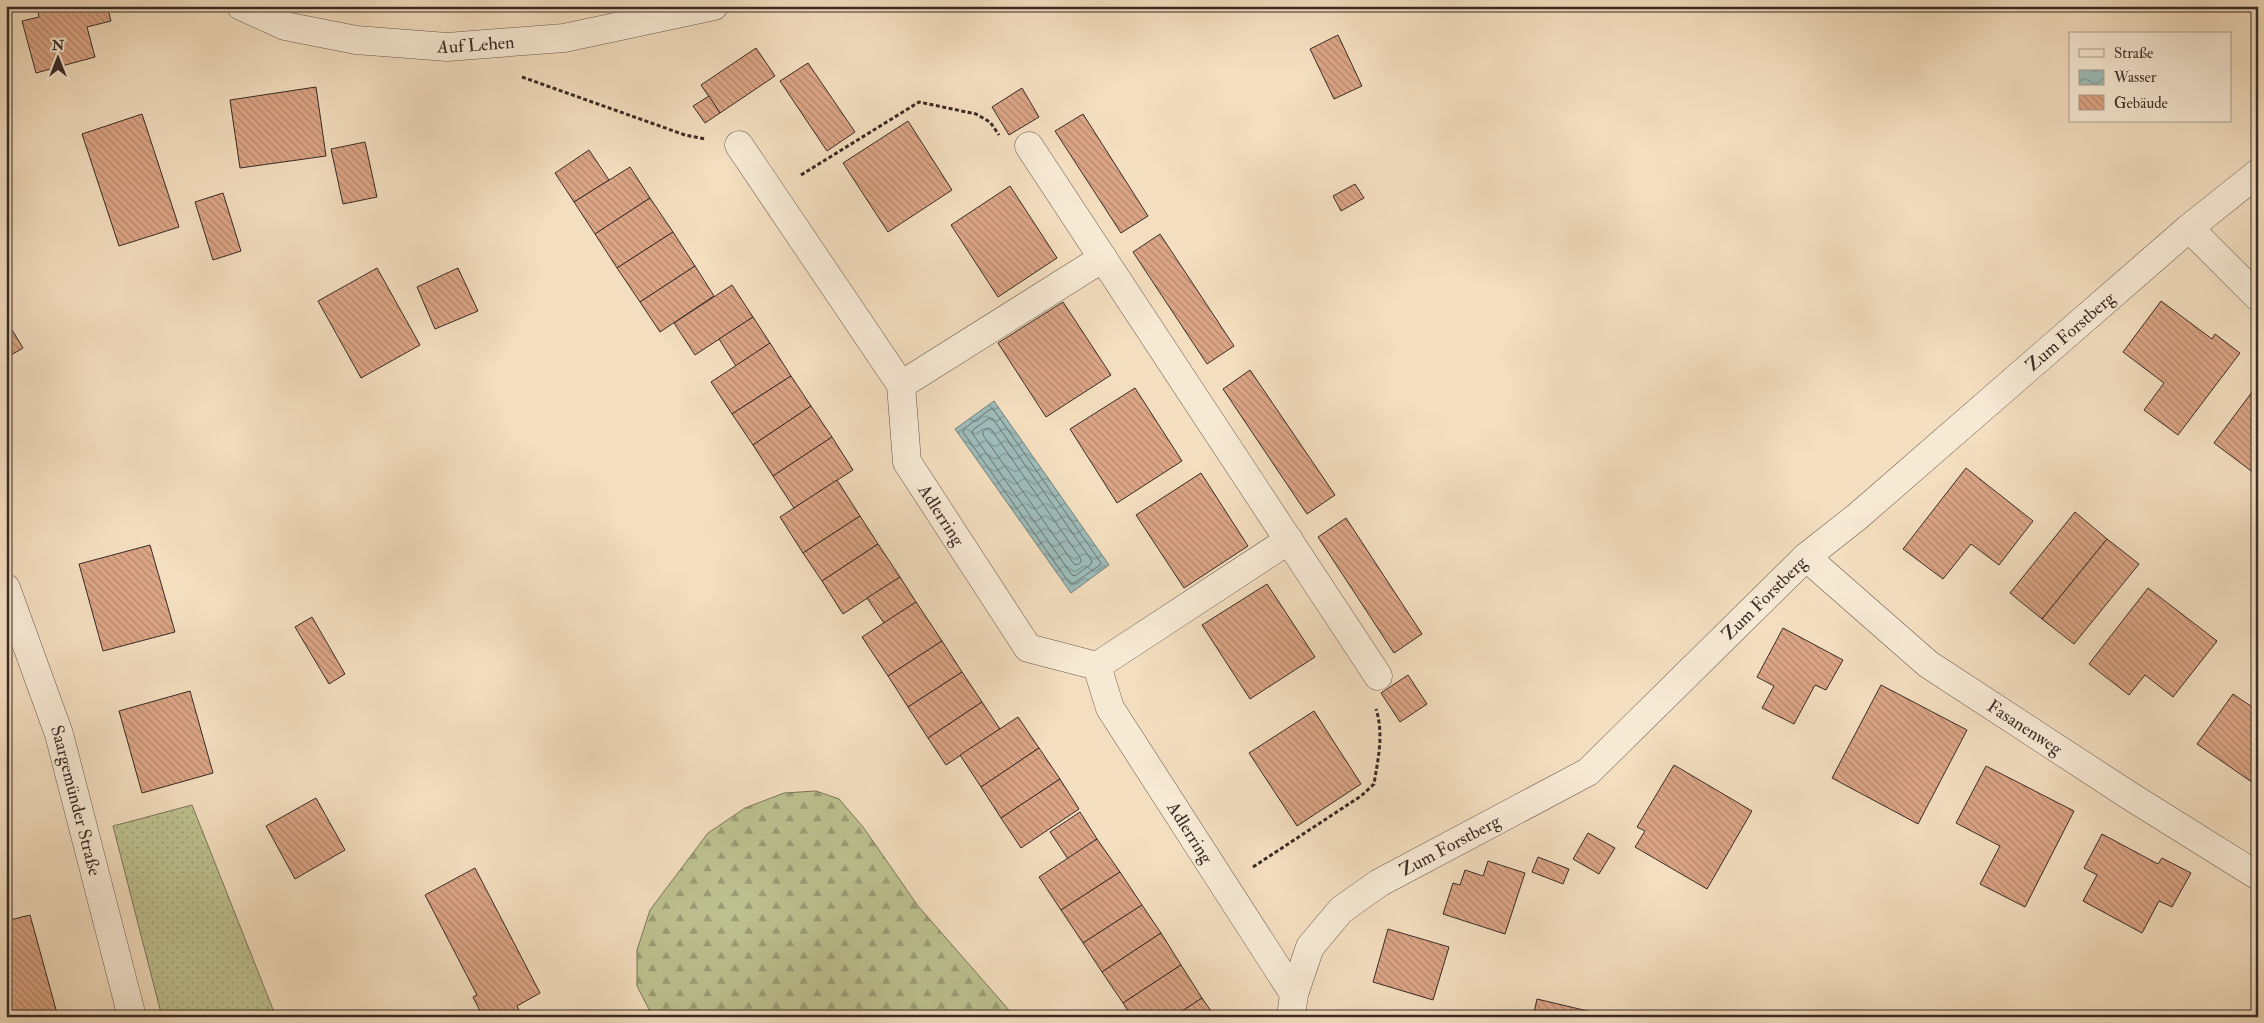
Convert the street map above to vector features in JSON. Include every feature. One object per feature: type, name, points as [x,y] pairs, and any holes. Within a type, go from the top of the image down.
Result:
[{"type":"street","name":"Auf Lehen","points":[[241,6],[285,26],[356,40],[447,47],[564,38],[714,6]]},
{"type":"street","name":"Adlerring","points":[[739,146],[901,385],[907,462],[1028,648],[1097,666],[1110,708],[1225,885],[1292,1005]]},
{"type":"street","points":[[1029,146],[1378,676]]},
{"type":"street","name":"Zum Forstberg","points":[[1292,1005],[1310,947],[1341,910],[1379,883],[1588,772],[1806,557],[1873,503],[2189,228],[2258,173]]},
{"type":"street","points":[[2189,228],[2258,297]]},
{"type":"street","points":[[901,385],[1103,258]]},
{"type":"street","points":[[1097,666],[1289,540]]},
{"type":"street","name":"Fasanenweg","points":[[1806,557],[1928,664],[2130,796],[2258,876]]},
{"type":"street","name":"Saargemünder Straße","points":[[6,588],[59,734],[132,1017]]},
{"type":"path","points":[[520,76],[685,135],[739,146]]},
{"type":"path","points":[[770,194],[919,102],[976,114],[990,122],[1006,146],[1029,146]]},
{"type":"path","points":[[1225,885],[1361,796],[1374,784],[1381,745],[1380,720],[1373,696],[1378,676]]},
{"type":"green space","points":[[816,791],[839,799],[863,827],[918,906],[1015,1017],[653,1017],[637,986],[637,950],[650,910],[708,833],[745,808],[784,793]]},
{"type":"green space","points":[[192,805],[276,1017],[162,1017],[113,826]]},
{"type":"water","points":[[994,401],[1109,565],[1071,593],[955,429]]},
{"type":"building","points":[[37,6],[107,6],[111,21],[87,27],[95,57],[36,73],[22,21],[39,17]]},
{"type":"building","points":[[1338,35],[1362,86],[1334,99],[1310,49]]},
{"type":"building","points":[[756,48],[775,76],[720,113],[701,85]]},
{"type":"building","points":[[808,63],[855,132],[827,151],[780,81]]},
{"type":"building","points":[[316,87],[326,156],[240,168],[230,100]]},
{"type":"building","points":[[1022,88],[1039,117],[1009,135],[992,107]]},
{"type":"building","points":[[709,96],[720,113],[705,123],[693,106]]},
{"type":"building","points":[[142,114],[179,227],[119,246],[82,134]]},
{"type":"building","points":[[1083,114],[1148,216],[1121,233],[1055,131]]},
{"type":"building","points":[[908,121],[952,190],[888,232],[843,163]]},
{"type":"building","points":[[365,142],[377,197],[343,204],[331,149]]},
{"type":"building","points":[[589,150],[609,180],[574,202],[555,173]]},
{"type":"building","points":[[630,167],[650,198],[595,234],[574,202]]},
{"type":"building","points":[[1355,184],[1364,198],[1341,211],[1333,196]]},
{"type":"building","points":[[1010,186],[1057,258],[998,297],[951,225]]},
{"type":"building","points":[[223,193],[241,251],[213,260],[195,202]]},
{"type":"building","points":[[650,198],[673,232],[617,268],[595,234]]},
{"type":"building","points":[[673,232],[695,266],[640,302],[617,268]]},
{"type":"building","points":[[1160,234],[1234,346],[1207,364],[1133,252]]},
{"type":"building","points":[[695,266],[714,296],[660,332],[640,302]]},
{"type":"building","points":[[377,268],[420,345],[361,378],[318,301]]},
{"type":"building","points":[[458,268],[478,311],[435,329],[417,287]]},
{"type":"building","points":[[732,285],[753,317],[695,355],[674,323]]},
{"type":"building","points":[[2161,301],[2212,339],[2215,334],[2240,353],[2178,435],[2144,410],[2164,383],[2123,352]]},
{"type":"building","points":[[1063,302],[1111,375],[1046,417],[998,343]]},
{"type":"building","points":[[753,317],[770,343],[736,366],[719,339]]},
{"type":"building","points":[[6,320],[23,348],[6,358]]},
{"type":"building","points":[[770,343],[791,376],[732,414],[711,382]]},
{"type":"building","points":[[1250,370],[1335,495],[1307,514],[1223,389]]},
{"type":"building","points":[[791,376],[811,406],[753,445],[732,414]]},
{"type":"building","points":[[2258,384],[2258,476],[2214,443]]},
{"type":"building","points":[[1135,388],[1182,461],[1117,503],[1070,429]]},
{"type":"building","points":[[811,406],[832,437],[773,476],[753,445]]},
{"type":"building","points":[[832,437],[853,470],[794,508],[773,476]]},
{"type":"building","points":[[1966,468],[2033,521],[1999,565],[1971,544],[1943,579],[1903,549]]},
{"type":"building","points":[[1201,473],[1248,546],[1184,588],[1136,515]]},
{"type":"building","points":[[837,480],[860,516],[803,553],[780,517]]},
{"type":"building","points":[[2075,512],[2107,539],[2042,619],[2010,593]]},
{"type":"building","points":[[860,516],[878,544],[822,581],[803,553]]},
{"type":"building","points":[[1346,518],[1422,634],[1394,653],[1318,537]]},
{"type":"building","points":[[2107,539],[2139,564],[2074,644],[2042,619]]},
{"type":"building","points":[[878,544],[900,577],[843,614],[822,581]]},
{"type":"building","points":[[150,545],[175,632],[103,651],[79,564]]},
{"type":"building","points":[[900,577],[916,602],[884,623],[867,598]]},
{"type":"building","points":[[1267,584],[1315,657],[1250,699],[1202,625]]},
{"type":"building","points":[[2148,588],[2217,641],[2173,697],[2145,675],[2129,695],[2089,664]]},
{"type":"building","points":[[916,602],[942,641],[888,676],[862,637]]},
{"type":"building","points":[[312,617],[345,674],[329,684],[295,627]]},
{"type":"building","points":[[1783,628],[1843,660],[1826,690],[1815,685],[1794,724],[1762,708],[1774,686],[1757,677]]},
{"type":"building","points":[[942,641],[962,672],[908,707],[888,676]]},
{"type":"building","points":[[962,672],[982,702],[928,738],[908,707]]},
{"type":"building","points":[[1408,675],[1427,704],[1400,722],[1381,693]]},
{"type":"building","points":[[1881,685],[1967,730],[1918,824],[1832,778]]},
{"type":"building","points":[[190,691],[213,773],[142,793],[119,711]]},
{"type":"building","points":[[2233,694],[2258,711],[2258,783],[2256,785],[2197,744]]},
{"type":"building","points":[[982,702],[1000,729],[946,765],[928,738]]},
{"type":"building","points":[[1314,711],[1361,784],[1297,826],[1249,753]]},
{"type":"building","points":[[1018,717],[1039,748],[981,787],[960,755]]},
{"type":"building","points":[[1039,748],[1060,779],[1001,818],[981,787]]},
{"type":"building","points":[[1674,765],[1752,811],[1707,889],[1635,847],[1645,831],[1637,827]]},
{"type":"building","points":[[1986,766],[2074,811],[2025,907],[1980,884],[2000,846],[1956,823]]},
{"type":"building","points":[[1060,779],[1079,809],[1021,848],[1001,818]]},
{"type":"building","points":[[316,798],[345,850],[295,879],[266,826]]},
{"type":"building","points":[[1080,812],[1097,839],[1068,859],[1050,832]]},
{"type":"building","points":[[1588,833],[1615,848],[1599,874],[1573,859]]},
{"type":"building","points":[[2102,834],[2158,864],[2162,858],[2191,873],[2172,907],[2159,901],[2142,933],[2083,901],[2097,875],[2084,868]]},
{"type":"building","points":[[1097,839],[1120,872],[1061,910],[1039,877]]},
{"type":"building","points":[[1538,857],[1569,869],[1563,884],[1532,872]]},
{"type":"building","points":[[1488,861],[1525,873],[1505,934],[1443,914],[1453,883],[1460,885],[1465,870],[1483,876]]},
{"type":"building","points":[[475,868],[540,993],[517,1006],[522,1017],[483,1017],[473,997],[477,995],[425,895]]},
{"type":"building","points":[[1120,872],[1142,905],[1083,943],[1061,910]]},
{"type":"building","points":[[1142,905],[1161,933],[1102,972],[1083,943]]},
{"type":"building","points":[[30,915],[58,1017],[6,1017],[6,921]]},
{"type":"building","points":[[1388,929],[1449,947],[1433,1000],[1373,982]]},
{"type":"building","points":[[1161,933],[1181,965],[1123,1003],[1102,972]]},
{"type":"building","points":[[1181,965],[1202,998],[1173,1017],[1132,1017],[1123,1003]]},
{"type":"building","points":[[1202,998],[1215,1017],[1173,1017]]},
{"type":"building","points":[[1537,999],[1613,1017],[1533,1017]]}]
